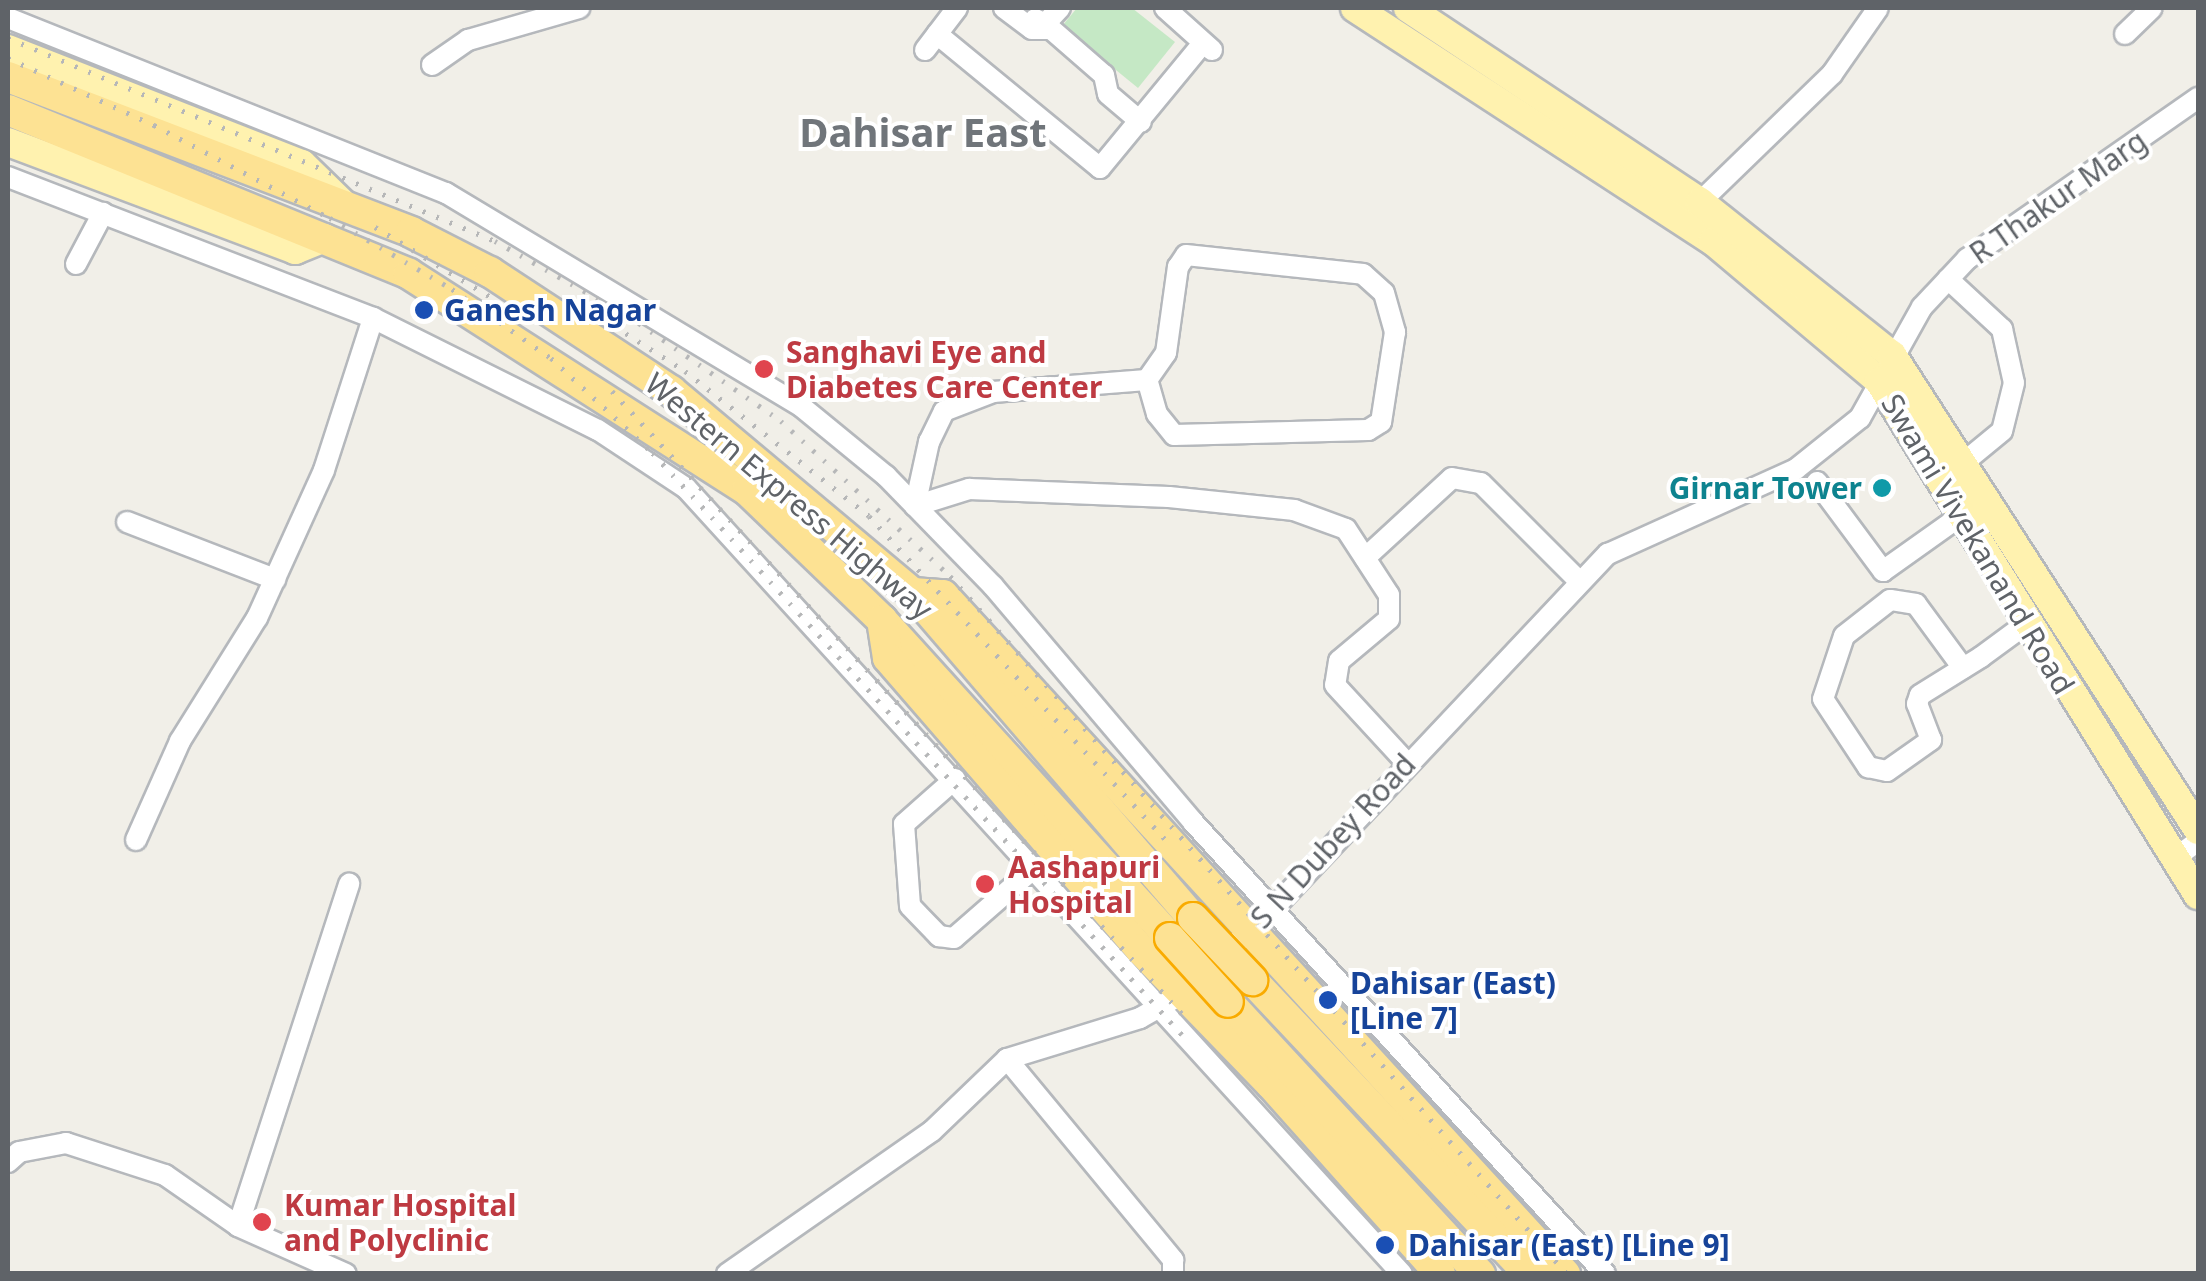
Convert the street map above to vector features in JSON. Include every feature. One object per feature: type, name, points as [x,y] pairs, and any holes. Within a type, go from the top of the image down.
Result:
[{"type":"highway","name":"Western Express Highway","points":[[8,77],[342,203],[490,272],[571,321],[671,391],[912,593],[1182,928],[1228,1002],[1480,1274]]},
{"type":"highway","name":"Western Express Highway","points":[[8,110],[409,274],[495,324],[747,490],[882,620],[1182,928],[1252,980],[1529,1274]]},
{"type":"highway","points":[[912,593],[943,595],[1262,920],[1565,1274]]},
{"type":"highway","points":[[882,620],[888,658],[1171,1001],[1440,1274]]},
{"type":"main road","name":"Swami Vivekanand Road","points":[[1355,8],[1713,241],[1879,381],[2042,652],[2189,833]]},
{"type":"main road","name":"Swami Vivekanand Road","points":[[1408,8],[1700,202],[1892,355],[2072,634],[2189,833],[2198,895]]},
{"type":"main road","points":[[8,49],[302,164],[342,203]]},
{"type":"main road","points":[[8,142],[295,250],[325,238]]},
{"type":"main road","points":[[2042,652],[2072,634]]},
{"type":"street","points":[[432,65],[468,40],[579,8]]},
{"type":"street","points":[[957,8],[931,42],[1094,166],[1106,168],[1208,47],[1165,8]]},
{"type":"street","points":[[1009,12],[1045,24],[1060,8]]},
{"type":"street","points":[[1700,202],[1832,74],[1878,8]]},
{"type":"street","points":[[2125,34],[2152,8]]},
{"type":"street","points":[[1009,12],[1032,29],[1051,28],[1104,74],[1108,94],[1141,122]]},
{"type":"street","points":[[13,21],[446,194],[802,407],[915,506],[992,586],[1262,920],[1605,1274]]},
{"type":"street","name":"R Thakur Marg","points":[[1892,355],[1966,259],[2198,98]]},
{"type":"street","points":[[8,177],[373,318],[598,430],[686,488],[955,780],[1032,870],[1171,1001],[1402,1274]]},
{"type":"street","points":[[76,264],[104,213]]},
{"type":"street","points":[[1186,255],[1363,274],[1384,293],[1394,332],[1381,422],[1368,430],[1174,435],[1158,414],[1147,380],[1166,353],[1178,267],[1186,255]]},
{"type":"street","points":[[1948,279],[2002,329],[2014,382],[2002,431],[1962,464]]},
{"type":"street","points":[[136,840],[180,741],[275,578],[324,470],[373,318]]},
{"type":"street","name":"S N Dubey Road","points":[[739,1270],[932,1131],[1007,1060],[1171,1001],[1262,920],[1406,762],[1608,554],[1796,469],[1860,418],[1892,355]]},
{"type":"street","points":[[915,506],[929,442],[944,411],[993,392],[1147,380]]},
{"type":"street","points":[[1365,558],[1452,478],[1481,483],[1580,582]]},
{"type":"street","points":[[1817,482],[1883,571],[1959,517]]},
{"type":"street","points":[[915,506],[969,489],[1294,510],[1346,529],[1389,595],[1388,619],[1340,661],[1336,684],[1406,762]]},
{"type":"street","points":[[126,522],[275,578]]},
{"type":"street","points":[[1963,668],[1916,604],[1890,600],[1844,636],[1824,698],[1868,767],[1879,773],[1928,746],[1931,729],[1918,700],[2026,624]]},
{"type":"street","points":[[955,780],[904,824],[910,906],[939,936],[954,938],[1032,870]]},
{"type":"street","points":[[238,1226],[349,884]]},
{"type":"street","points":[[1007,1060],[1173,1260],[1173,1274]]},
{"type":"street","points":[[8,1162],[19,1152],[66,1142],[165,1175],[238,1226],[346,1274]]},
{"type":"green space","points":[[1077,8],[1132,8],[1175,42],[1138,88],[1062,26]]},
{"type":"railway","points":[[8,38],[495,241],[627,315],[781,421],[950,576],[1567,1274]]},
{"type":"railway","points":[[8,58],[154,125],[330,218],[452,289],[551,358],[653,453],[1186,1039]]},
{"type":"railway","points":[[375,227],[494,299]]},
{"type":"railway","points":[[589,310],[685,371],[869,516],[1168,842]]},
{"type":"railway","points":[[612,391],[1186,1018]]},
{"type":"place","name":"Ganesh Nagar","points":[[424,310]]},
{"type":"place","name":"Sanghavi Eye and Diabetes Care Center","points":[[764,369]]},
{"type":"place","name":"Girnar Tower","points":[[1882,488]]},
{"type":"place","name":"Aashapuri Hospital","points":[[985,884]]},
{"type":"place","name":"Dahisar (East) [Line 7]","points":[[1328,1000]]},
{"type":"place","name":"Kumar Hospital and Polyclinic","points":[[262,1222]]},
{"type":"place","name":"Dahisar (East) [Line 9]","points":[[1385,1245]]},
{"type":"district","name":"Dahisar East","points":[[923,132]]}]
